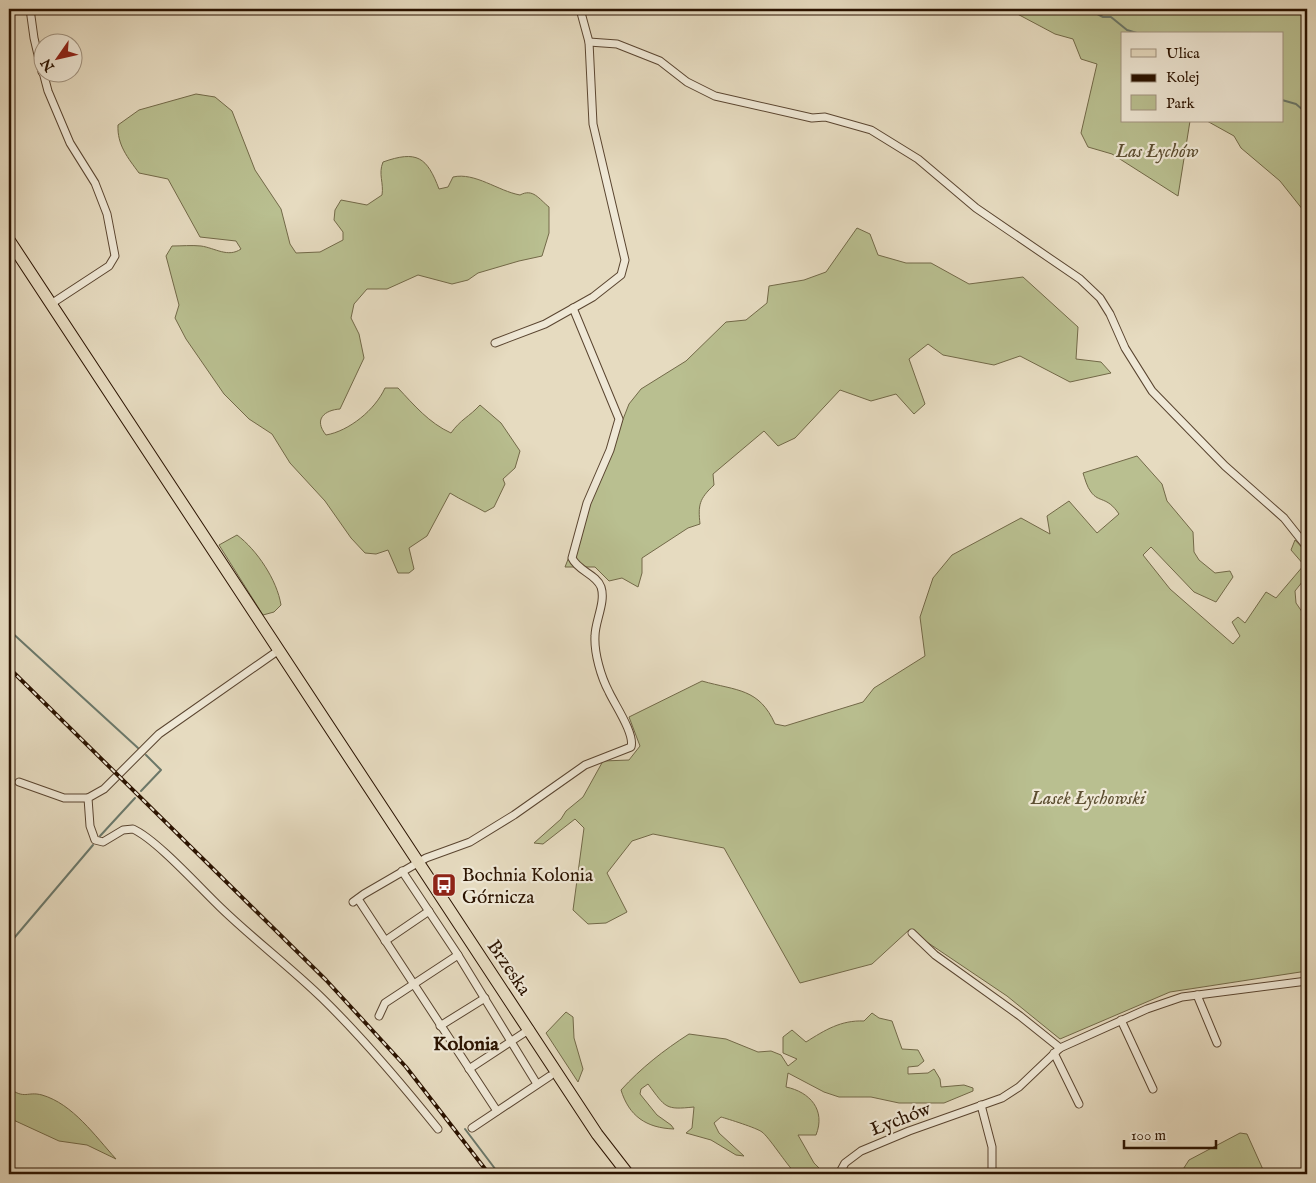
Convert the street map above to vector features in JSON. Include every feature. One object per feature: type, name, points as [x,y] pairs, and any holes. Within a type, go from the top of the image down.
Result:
[{"type":"main road","name":"Brzeska","points":[[9,240],[530,1029],[597,1134],[628,1174]]},
{"type":"main road","name":"Brzeska","points":[[571,1092],[638,1174]]},
{"type":"street","points":[[30,9],[33,32]]},
{"type":"street","points":[[495,343],[545,324],[573,308],[617,279],[624,269],[625,260],[593,124],[589,42],[580,9]]},
{"type":"street","points":[[589,42],[617,44],[660,62],[687,82],[716,96],[812,118],[825,118],[861,126],[918,159],[976,208],[1080,279],[1100,298],[1110,314],[1125,348],[1152,391],[1224,466],[1284,518],[1307,547]]},
{"type":"street","points":[[46,82],[70,143],[94,183],[107,214],[115,256],[108,266],[51,304]]},
{"type":"street","points":[[496,1111],[355,900],[402,871],[470,842],[514,815],[585,765],[596,759],[626,750],[633,743],[625,723],[607,690],[594,639],[603,595],[601,587],[598,581],[578,568],[572,558],[587,503],[610,450],[619,420],[573,308]]},
{"type":"street","points":[[19,782],[64,798],[88,798],[104,789],[159,734],[279,650]]},
{"type":"street","points":[[88,798],[90,826],[95,840],[103,842],[127,828],[140,832],[354,1029],[394,1074],[438,1129]]},
{"type":"street","points":[[402,871],[458,954],[537,1084]]},
{"type":"street","points":[[384,941],[429,911]]},
{"type":"street","points":[[912,933],[935,955],[1020,1016],[1060,1048]]},
{"type":"street","points":[[379,1016],[384,1003],[458,954]]},
{"type":"street","name":"Łychów","points":[[838,1174],[845,1163],[861,1151],[1010,1094],[1060,1048],[1121,1020],[1168,1001],[1196,994],[1307,981]]},
{"type":"street","points":[[1196,994],[1217,1043]]},
{"type":"street","points":[[440,1026],[485,998]]},
{"type":"street","points":[[1121,1020],[1153,1089]]},
{"type":"street","points":[[469,1069],[530,1029]]},
{"type":"street","points":[[1054,1053],[1079,1104]]},
{"type":"street","points":[[472,1128],[550,1076]]},
{"type":"street","points":[[981,1105],[992,1147],[992,1174]]},
{"type":"street","points":[[1299,1174],[1307,1172]]},
{"type":"green space","name":"Las Łychów","points":[[1008,9],[1307,9],[1307,215],[1280,181],[1241,148],[1234,136],[1209,122],[1284,122],[1284,32],[1121,32],[1121,122],[1190,122],[1178,196],[1112,154],[1088,147],[1081,133],[1097,64],[1081,59],[1073,39],[1055,34]]},
{"type":"green space","points":[[196,94],[215,97],[232,111],[255,170],[281,209],[290,244],[296,253],[320,252],[343,240],[343,232],[334,220],[335,210],[341,200],[367,205],[382,195],[381,171],[383,162],[395,158],[412,157],[425,163],[435,178],[439,189],[448,187],[453,177],[470,177],[512,193],[520,195],[525,193],[532,194],[549,207],[549,233],[542,256],[478,273],[468,280],[452,284],[418,275],[387,289],[367,289],[354,304],[351,318],[359,334],[364,358],[340,409],[330,411],[322,416],[322,429],[326,435],[344,429],[360,418],[375,404],[385,388],[398,388],[429,419],[451,433],[458,424],[480,405],[501,423],[520,451],[515,468],[503,479],[505,484],[494,507],[485,512],[450,493],[427,536],[409,548],[414,569],[409,573],[398,573],[388,550],[376,554],[365,553],[351,538],[325,501],[290,463],[272,434],[249,419],[224,394],[186,339],[175,318],[179,305],[166,256],[172,246],[201,246],[226,253],[236,252],[241,249],[236,241],[200,237],[168,179],[139,173],[121,145],[118,125],[139,110]]},
{"type":"green space","points":[[857,228],[870,234],[878,255],[906,263],[931,263],[969,284],[1023,277],[1078,327],[1076,359],[1101,362],[1111,373],[1070,382],[1020,356],[994,365],[943,355],[928,344],[909,359],[925,404],[914,414],[896,394],[871,401],[840,390],[795,438],[778,446],[764,431],[713,474],[714,485],[702,498],[699,512],[700,524],[688,528],[642,558],[642,573],[638,587],[622,578],[609,581],[595,567],[565,567],[629,404],[641,389],[686,361],[726,322],[746,320],[767,303],[769,286],[804,280],[826,272]]},
{"type":"green space","name":"Lasek Łychowski","points":[[1137,456],[1162,484],[1167,501],[1193,532],[1194,552],[1199,560],[1215,573],[1230,571],[1233,577],[1216,602],[1194,592],[1151,547],[1143,555],[1170,589],[1233,644],[1240,636],[1232,622],[1238,617],[1245,623],[1266,592],[1276,598],[1304,565],[1291,550],[1295,540],[1307,553],[1307,576],[1295,591],[1296,603],[1307,619],[1307,971],[1170,992],[1060,1039],[1007,996],[909,930],[872,964],[800,983],[724,848],[653,834],[632,841],[607,873],[627,912],[606,923],[588,924],[573,910],[584,828],[575,819],[543,844],[534,843],[583,797],[603,761],[629,760],[640,746],[629,717],[702,681],[754,697],[769,712],[775,724],[785,726],[863,702],[874,688],[925,656],[920,617],[933,578],[952,555],[1021,518],[1050,534],[1047,516],[1069,501],[1097,533],[1119,514],[1115,508],[1097,498],[1091,492],[1083,473]]},
{"type":"green space","points":[[237,535],[259,557],[271,576],[281,605],[274,612],[263,615],[219,545]]},
{"type":"green space","points":[[566,1012],[573,1017],[574,1038],[583,1069],[578,1082],[546,1033]]},
{"type":"green space","points":[[872,1013],[879,1018],[892,1021],[902,1049],[918,1050],[924,1061],[918,1066],[908,1067],[908,1074],[928,1073],[934,1069],[940,1079],[941,1087],[964,1085],[973,1088],[973,1091],[944,1103],[899,1103],[871,1097],[839,1097],[824,1092],[788,1073],[786,1087],[795,1089],[809,1098],[817,1110],[819,1126],[816,1135],[798,1135],[814,1163],[825,1174],[796,1174],[762,1132],[721,1117],[714,1123],[719,1133],[744,1156],[736,1155],[711,1140],[686,1133],[692,1128],[694,1107],[677,1108],[667,1106],[648,1084],[641,1089],[640,1094],[657,1115],[674,1129],[647,1123],[634,1114],[624,1099],[621,1090],[653,1060],[689,1034],[726,1039],[758,1052],[771,1051],[781,1055],[788,1066],[797,1059],[783,1053],[783,1037],[792,1030],[806,1042],[841,1024],[864,1021]]},
{"type":"green space","points":[[9,1088],[19,1094],[42,1095],[64,1106],[92,1131],[116,1159],[87,1145],[59,1141],[9,1118]]},
{"type":"green space","points":[[1240,1133],[1247,1134],[1265,1174],[1180,1174],[1189,1160]]},
{"type":"waterway","points":[[1088,9],[1103,17],[1111,17],[1127,30],[1134,32]]},
{"type":"waterway","points":[[1284,101],[1296,104],[1303,110],[1307,108]]},
{"type":"waterway","points":[[9,630],[138,748]]},
{"type":"waterway","points":[[141,791],[161,770],[146,755]]},
{"type":"waterway","points":[[100,836],[135,798]]},
{"type":"waterway","points":[[9,944],[93,845]]},
{"type":"waterway","points":[[465,1129],[499,1174]]},
{"type":"railway","points":[[9,668],[326,980],[406,1067],[489,1174]]},
{"type":"place","name":"Bochnia Kolonia Górnicza","points":[[444,885]]},
{"type":"district","name":"Kolonia","points":[[466,1043]]}]
